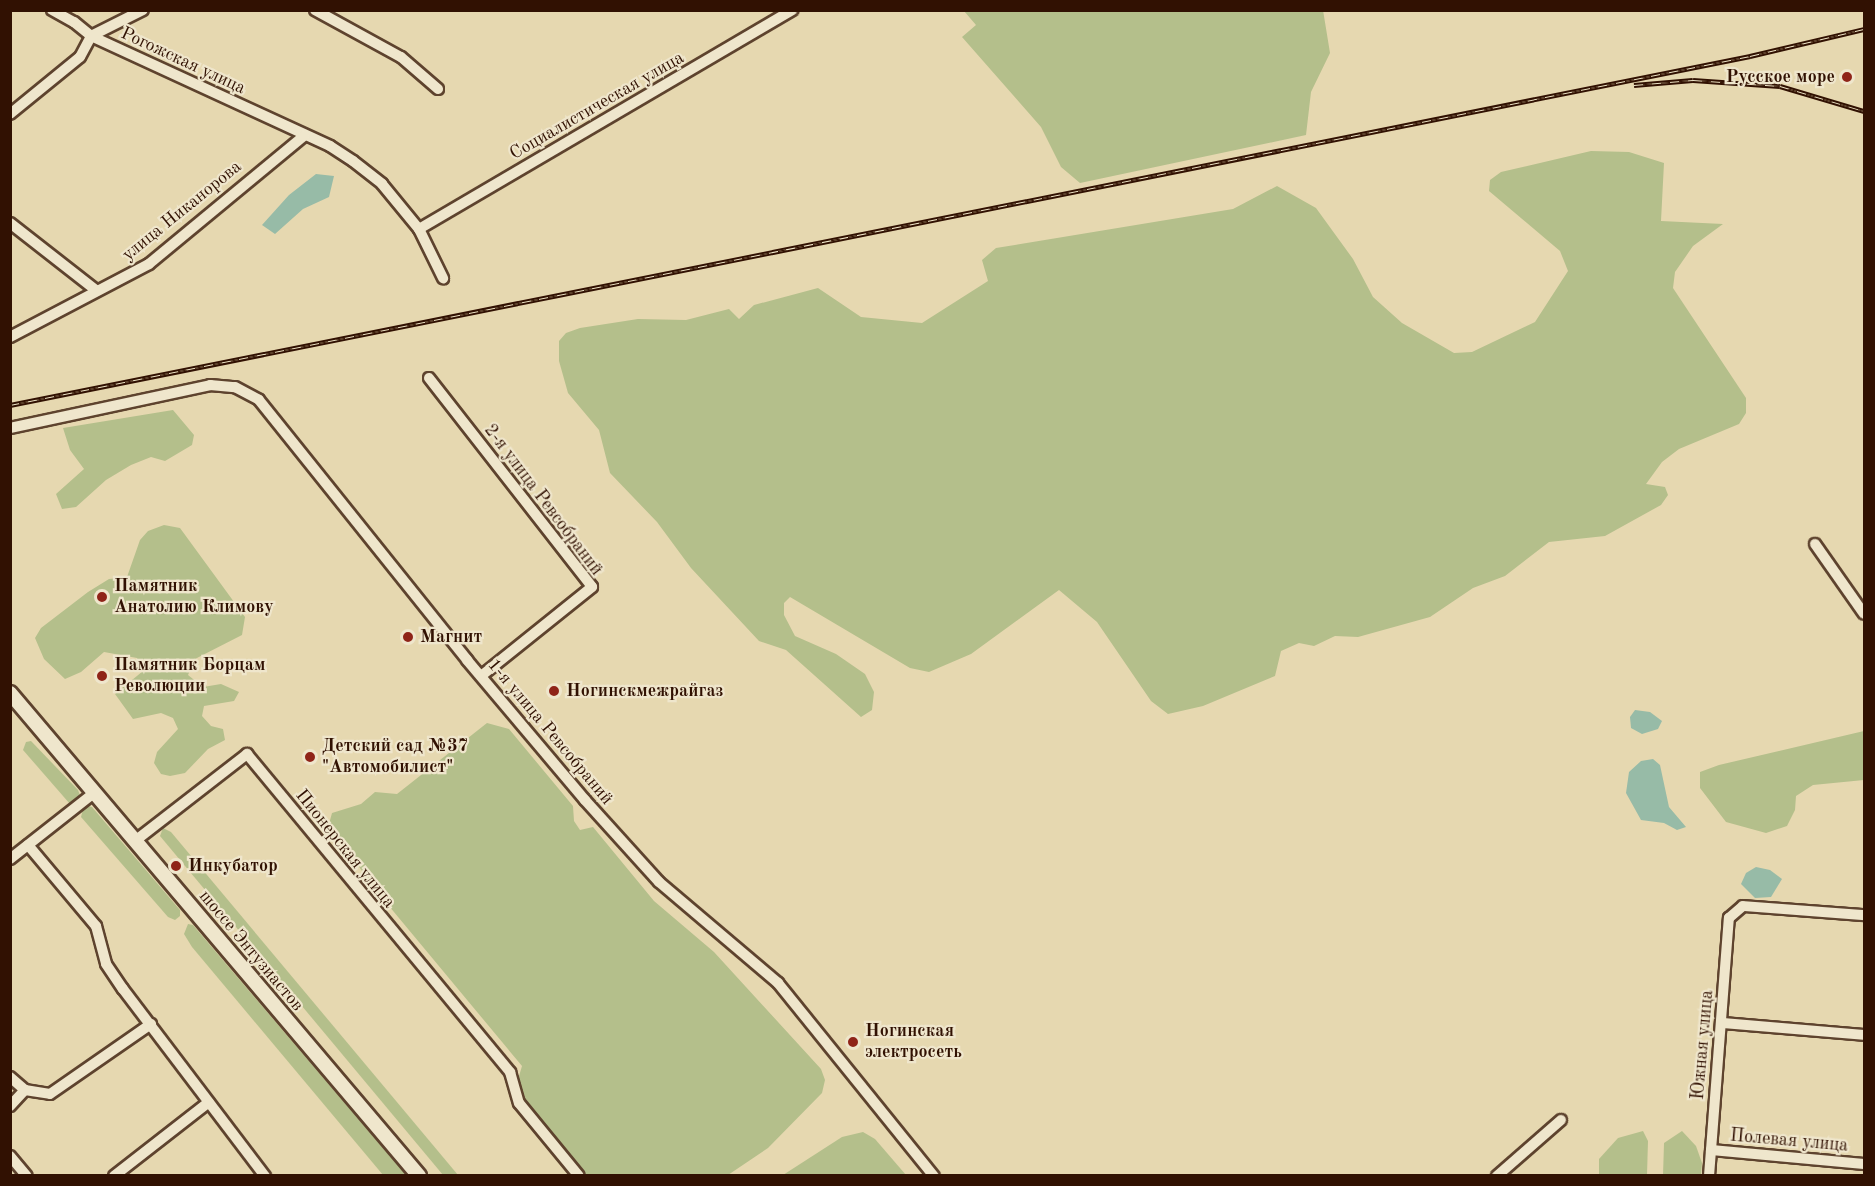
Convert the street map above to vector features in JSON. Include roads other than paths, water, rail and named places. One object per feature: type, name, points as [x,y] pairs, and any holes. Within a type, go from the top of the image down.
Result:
[{"type":"main road","name":"шоссе Энтузиастов","points":[[10,693],[419,1176]]},
{"type":"street","name":"Рогожская улица","points":[[52,10],[91,36],[330,146],[382,184],[419,229],[443,278]]},
{"type":"street","points":[[10,114],[80,57],[91,36],[143,10]]},
{"type":"street","points":[[315,10],[401,57],[438,89]]},
{"type":"street","name":"Социалистическая улица","points":[[419,229],[792,10]]},
{"type":"street","name":"улица Никанорова","points":[[10,337],[149,264],[305,135]]},
{"type":"street","points":[[10,223],[97,291]]},
{"type":"street","name":"2-я улица Ревсобраний","points":[[429,378],[592,587],[481,676]]},
{"type":"street","name":"1-я улица Ревсобраний","points":[[10,428],[201,387],[226,385],[243,390],[268,409],[481,676],[658,882],[778,983],[934,1176]]},
{"type":"street","points":[[1815,544],[1864,614]]},
{"type":"street","name":"Пионерская улица","points":[[135,841],[247,754],[510,1072],[519,1103],[579,1176]]},
{"type":"street","points":[[10,860],[94,793]]},
{"type":"street","points":[[28,845],[96,926],[106,963],[265,1176]]},
{"type":"street","name":"Южная улица","points":[[1709,1176],[1729,918],[1743,906],[1864,915]]},
{"type":"street","points":[[1722,1023],[1864,1035]]},
{"type":"street","points":[[10,1077],[25,1090],[50,1094],[151,1024]]},
{"type":"street","points":[[10,1106],[25,1090]]},
{"type":"street","points":[[114,1176],[209,1102]]},
{"type":"street","points":[[1497,1176],[1562,1120]]},
{"type":"street","name":"Полевая улица","points":[[1711,1150],[1864,1164]]},
{"type":"street","points":[[10,1156],[27,1176]]},
{"type":"railway","points":[[10,405],[1750,56],[1864,29]]},
{"type":"railway","points":[[1634,85],[1693,80],[1780,86],[1864,111]]},
{"type":"place","name":"Русское море","points":[[1847,77]]},
{"type":"place","name":"Памятник Анатолию Климову","points":[[102,597]]},
{"type":"place","name":"Магнит","points":[[408,637]]},
{"type":"place","name":"Памятник Борцам Революции","points":[[102,676]]},
{"type":"place","name":"Ногинскмежрайгаз","points":[[554,691]]},
{"type":"place","name":"Детский сад №37 \"Автомобилист\"","points":[[310,757]]},
{"type":"place","name":"Инкубатор","points":[[176,866]]},
{"type":"place","name":"Ногинская электросеть","points":[[853,1042]]}]
